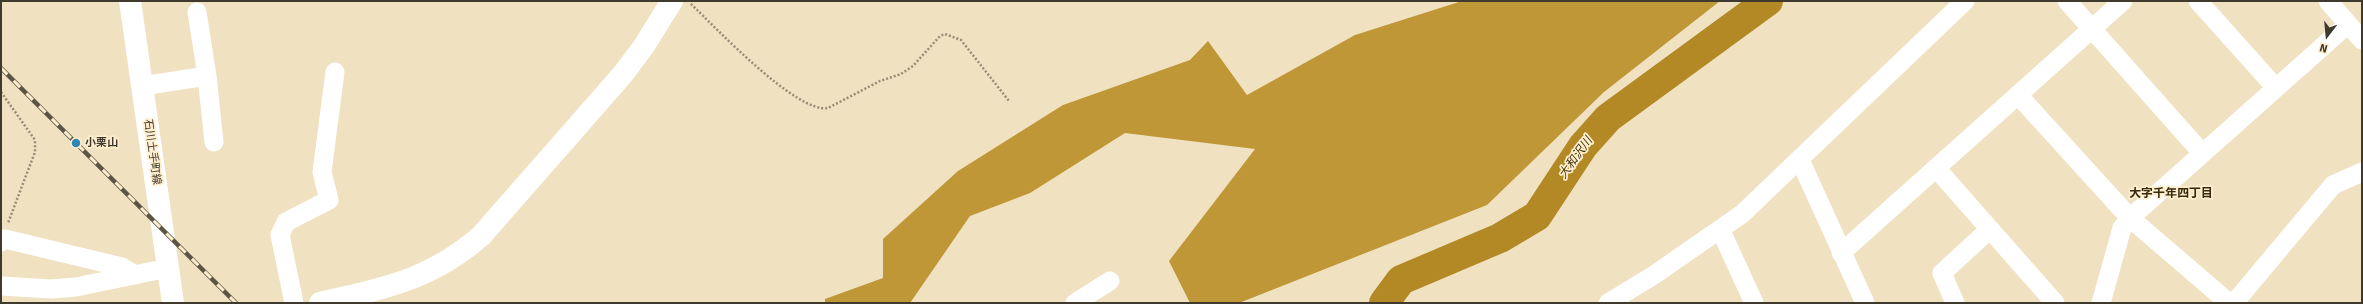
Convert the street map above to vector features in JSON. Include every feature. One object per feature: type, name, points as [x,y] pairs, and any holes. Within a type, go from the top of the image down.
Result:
[{"type":"street","name":"石川土手町線","points":[[130,1],[173,303]]},
{"type":"street","points":[[320,303],[391,286],[421,276],[445,264],[482,236],[623,74],[644,46],[672,1]]},
{"type":"street","points":[[1608,303],[1720,231],[1742,214],[1780,176],[1800,160],[1965,1]]},
{"type":"street","points":[[2067,1],[2202,153]]},
{"type":"street","points":[[1841,253],[2122,1]]},
{"type":"street","points":[[2198,1],[2276,88]]},
{"type":"street","points":[[2328,1],[2362,40]]},
{"type":"street","points":[[197,12],[207,76],[214,142]]},
{"type":"street","points":[[2101,303],[2122,228],[2130,218],[2348,24]]},
{"type":"street","points":[[294,303],[280,235],[286,222],[329,200],[322,172],[335,72]]},
{"type":"street","points":[[142,86],[207,76]]},
{"type":"street","points":[[2018,94],[2130,218],[2229,303]]},
{"type":"street","points":[[1800,160],[1865,303]]},
{"type":"street","points":[[1936,168],[2055,303]]},
{"type":"street","points":[[2234,303],[2333,185],[2362,172]]},
{"type":"street","points":[[1955,303],[1942,274],[1990,229]]},
{"type":"street","points":[[1720,231],[1754,303]]},
{"type":"street","points":[[3,241],[122,267],[135,275]]},
{"type":"street","points":[[1,286],[51,288],[76,287],[168,268]]},
{"type":"street","points":[[1075,303],[1110,281]]},
{"type":"path","points":[[688,1],[766,76],[790,94],[820,110],[828,108],[891,76],[901,74],[913,66],[940,36],[945,34],[961,40],[1009,101]]},
{"type":"path","points":[[1,92],[35,140],[35,152],[6,227],[3,241]]},
{"type":"shaded area","points":[[1462,1],[1720,1],[1604,92],[1487,205],[1239,303],[1190,303],[1169,261],[1255,149],[1125,133],[1030,193],[970,216],[910,303],[825,303],[825,299],[883,278],[883,239],[958,171],[1063,105],[1190,60],[1208,41],[1247,95],[1355,35]]},
{"type":"waterway","name":"大和沢川","points":[[1384,303],[1401,280],[1500,238],[1537,216],[1583,146],[1608,118],[1768,1]]},
{"type":"railway","points":[[1,68],[236,303]]},
{"type":"place","name":"小栗山","points":[[76,143]]},
{"type":"district","name":"大字千年四丁目","points":[[2171,194]]}]
